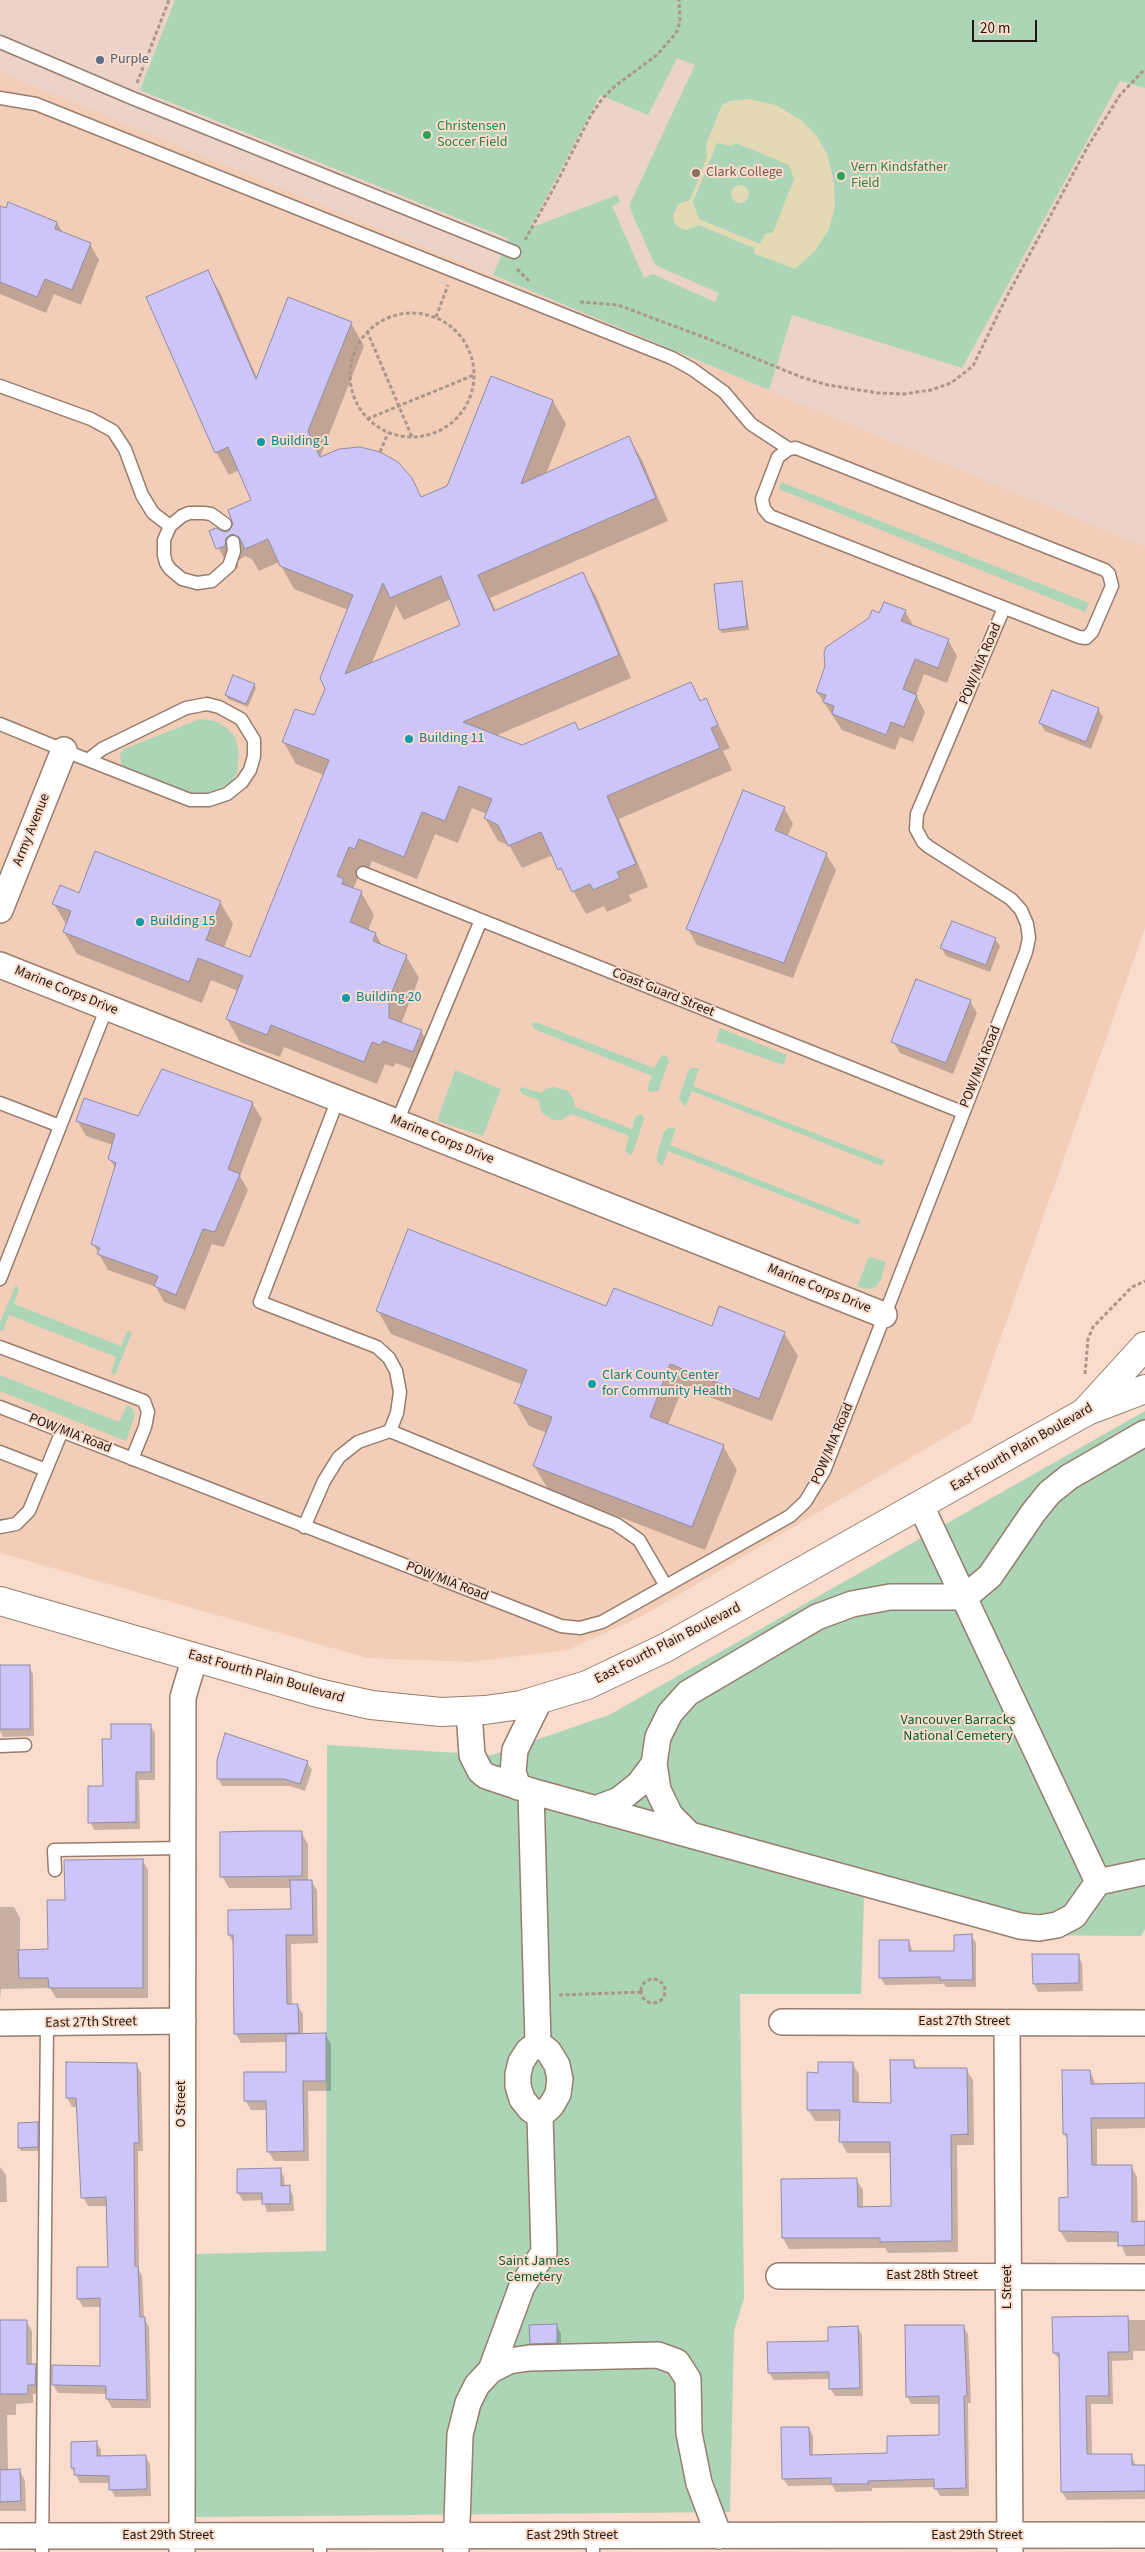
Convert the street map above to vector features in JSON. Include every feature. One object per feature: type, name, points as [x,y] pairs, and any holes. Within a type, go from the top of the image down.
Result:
[{"type":"main road","points":[[1084,1412],[1145,1346]]},
{"type":"main road","name":"East Fourth Plain Boulevard","points":[[0,1601],[318,1693],[372,1705],[418,1711],[468,1712],[539,1701],[587,1685],[651,1656],[921,1506],[1145,1378]]},
{"type":"main road","points":[[1084,1412],[1145,1390]]},
{"type":"street","name":"Army Avenue","points":[[0,910],[64,750]]},
{"type":"street","name":"Marine Corps Drive","points":[[0,965],[884,1315]]},
{"type":"street","points":[[688,1834],[670,1815],[658,1790],[654,1764],[658,1737],[670,1713],[688,1693],[816,1617],[852,1604],[890,1597],[965,1597],[990,1576],[1049,1493],[1069,1476],[1145,1433]]},
{"type":"street","points":[[921,1506],[1098,1882]]},
{"type":"street","name":"O Street","points":[[182,2544],[184,1697],[195,1657]]},
{"type":"street","points":[[538,2043],[537,1996],[524,1789],[513,1772],[515,1750],[539,1701]]},
{"type":"street","points":[[468,1712],[470,1745],[480,1771],[486,1776],[595,1809],[1020,1926],[1039,1928],[1058,1925],[1074,1916],[1098,1882],[1145,1872]]},
{"type":"street","points":[[595,1809],[618,1800],[639,1784],[654,1764]]},
{"type":"street","name":"East 27th Street","points":[[0,2023],[182,2021]]},
{"type":"street","name":"East 27th Street","points":[[782,2022],[1145,2023]]},
{"type":"street","name":"L Street","points":[[1007,2022],[1010,2544]]},
{"type":"street","points":[[456,2544],[460,2435],[474,2391],[491,2370],[522,2286],[544,2252],[540,2116],[551,2106],[558,2094],[560,2079],[557,2064],[550,2052],[538,2043]]},
{"type":"street","points":[[538,2043],[528,2051],[521,2062],[518,2086],[522,2099],[530,2109],[540,2116]]},
{"type":"street","name":"East 28th Street","points":[[779,2276],[1145,2277]]},
{"type":"street","points":[[491,2370],[509,2361],[528,2358],[658,2355],[677,2362],[688,2379],[689,2433],[699,2483],[728,2541]]},
{"type":"street","name":"East 29th Street","points":[[0,2536],[42,2544],[593,2544],[728,2541],[1010,2544],[1145,2536]]},
{"type":"lane","points":[[0,42],[132,98],[514,252]]},
{"type":"lane","points":[[0,98],[36,104],[663,355],[692,369],[724,392],[751,424],[789,449],[802,449],[1104,570],[1112,580],[1111,592],[1092,632],[1086,638],[1079,637],[770,516],[764,509],[762,498],[778,457],[789,449]]},
{"type":"lane","points":[[0,386],[91,419],[113,431],[125,449],[142,495],[154,513],[170,526]]},
{"type":"lane","points":[[225,524],[211,514],[196,512],[182,516],[170,526],[164,540],[164,555],[170,569],[189,582],[212,580],[224,572],[232,558],[234,542]]},
{"type":"lane","name":"POW/MIA Road","points":[[0,1407],[561,1626],[580,1628],[602,1622],[778,1523],[805,1502],[824,1471],[962,1112],[1026,952],[1029,938],[1027,924],[1021,910],[1011,900],[923,842],[916,829],[916,822],[1004,608]]},
{"type":"lane","points":[[0,724],[88,760],[179,797],[190,800],[209,800],[227,794],[242,782],[252,764],[255,748],[251,732],[241,719],[219,707],[206,704],[186,708],[102,749],[88,760]]},
{"type":"lane","name":"Coast Guard Street","points":[[363,873],[962,1112]]},
{"type":"lane","points":[[397,1122],[481,920]]},
{"type":"lane","points":[[0,1279],[107,1007]]},
{"type":"lane","points":[[338,1099],[260,1302],[377,1347],[389,1358],[396,1371],[400,1392],[397,1413],[390,1432]]},
{"type":"lane","points":[[0,1103],[60,1126]]},
{"type":"lane","points":[[0,1347],[144,1401],[148,1412],[145,1427],[132,1459]]},
{"type":"lane","points":[[0,1527],[16,1524],[29,1511],[62,1432]]},
{"type":"lane","points":[[304,1527],[324,1481],[339,1457],[358,1442],[390,1432],[616,1524],[639,1540],[666,1586]]},
{"type":"lane","points":[[0,1452],[46,1470]]},
{"type":"lane","points":[[0,1746],[26,1745]]},
{"type":"lane","points":[[55,1870],[54,1850],[183,1848]]},
{"type":"lane","points":[[42,2544],[47,2023]]},
{"type":"path","points":[[132,98],[169,0]]},
{"type":"path","points":[[531,282],[517,270],[514,252],[528,237],[591,115],[602,99],[615,86],[657,55],[676,33],[680,22],[679,0]]},
{"type":"path","points":[[572,300],[618,305],[706,338],[801,377],[828,385],[878,393],[904,394],[931,390],[951,383],[973,366],[1005,300],[1088,146],[1120,95],[1145,69]]},
{"type":"path","points":[[436,317],[453,271]]},
{"type":"path","points":[[412,312],[436,317],[456,331],[470,351],[474,375],[470,399],[456,419],[436,433],[412,437],[388,433],[367,419],[354,399],[349,375],[354,351],[367,331],[388,317],[412,312]]},
{"type":"path","points":[[367,331],[412,437]]},
{"type":"path","points":[[367,419],[474,375]]},
{"type":"path","points":[[380,452],[388,433]]},
{"type":"path","points":[[1084,1412],[1086,1354],[1090,1333],[1100,1319],[1132,1287],[1145,1281]]},
{"type":"path","points":[[653,1979],[661,1982],[665,1991],[662,1999],[654,2003],[645,2000],[641,1992],[644,1983],[653,1979]]},
{"type":"path","points":[[537,1996],[641,1992]]},
{"type":"shaded area","name":"Clark College","points":[[0,0],[1145,0],[1145,546],[0,71]]},
{"type":"shaded area","points":[[0,71],[1145,546],[1145,928],[971,1422],[646,1614],[568,1650],[471,1662],[367,1658],[0,1553]]},
{"type":"green space","name":"Clark College","points":[[175,0],[1145,0],[1145,88],[1120,81],[962,368],[792,315],[769,390],[493,275],[509,239],[140,90]],"holes":[[[677,58],[695,65],[629,206],[655,265],[719,293],[715,302],[653,274],[644,278],[612,206],[620,202],[617,195],[530,228],[600,95],[648,115]]]},
{"type":"green space","points":[[781,482],[1089,603],[1085,612],[779,489]]},
{"type":"green space","points":[[200,719],[215,721],[226,727],[235,737],[239,752],[237,773],[232,782],[221,790],[202,796],[190,794],[121,765],[120,754],[124,749]]},
{"type":"green space","points":[[536,1022],[654,1068],[662,1055],[667,1056],[669,1061],[658,1091],[649,1092],[648,1087],[652,1076],[534,1029],[532,1023]]},
{"type":"green space","points":[[720,1028],[787,1055],[783,1065],[716,1041]]},
{"type":"green space","points":[[691,1068],[699,1068],[693,1086],[884,1160],[882,1166],[692,1091],[686,1106],[684,1106],[679,1098]]},
{"type":"green space","points":[[455,1070],[501,1089],[483,1136],[437,1121]]},
{"type":"green space","points":[[522,1087],[541,1093],[545,1089],[553,1087],[568,1091],[574,1100],[575,1107],[632,1129],[636,1116],[642,1114],[644,1119],[633,1152],[630,1155],[625,1151],[629,1136],[572,1114],[561,1120],[553,1120],[541,1112],[539,1100],[522,1094],[520,1089]]},
{"type":"green space","points":[[668,1128],[676,1128],[670,1145],[861,1220],[858,1225],[668,1151],[663,1165],[660,1165],[656,1158],[664,1132]]},
{"type":"green space","points":[[871,1257],[886,1262],[881,1279],[876,1287],[869,1289],[857,1287],[868,1259]]},
{"type":"green space","points":[[16,1285],[19,1289],[14,1304],[121,1346],[127,1331],[130,1331],[132,1333],[115,1375],[111,1373],[116,1357],[9,1315],[3,1331],[0,1330],[0,1322]]},
{"type":"green space","points":[[0,1375],[119,1422],[127,1405],[132,1408],[135,1415],[126,1441],[0,1391]]},
{"type":"green space","name":"Saint James Cemetery","points":[[1145,1411],[1145,1929],[1141,1936],[1004,1935],[864,1895],[861,1994],[740,1994],[744,2298],[734,2331],[730,2512],[195,2517],[193,2254],[326,2251],[327,1745],[492,1755],[609,1715]]},
{"type":"sand","points":[[748,99],[776,105],[801,120],[817,136],[828,156],[834,183],[835,206],[829,229],[815,251],[795,269],[755,254],[754,248],[699,225],[686,230],[675,224],[673,216],[678,204],[690,200],[707,157],[706,144],[722,105],[730,101]],"holes":[[[717,143],[731,146],[736,143],[789,165],[794,179],[773,232],[765,234],[760,244],[699,219],[693,202]]]},
{"type":"sand","points":[[740,185],[746,188],[749,194],[746,200],[740,203],[734,200],[731,194],[734,188]]},
{"type":"building","points":[[8,202],[57,222],[55,229],[91,243],[72,290],[45,279],[37,297],[0,282],[0,206],[6,208]]},
{"type":"building","points":[[208,270],[256,379],[288,297],[352,322],[308,431],[320,457],[339,449],[360,447],[380,452],[398,462],[412,478],[421,497],[447,486],[491,376],[553,400],[521,484],[629,436],[656,498],[478,575],[494,611],[583,572],[619,655],[463,722],[522,745],[575,722],[579,730],[691,682],[700,701],[706,698],[718,725],[711,728],[720,748],[607,796],[636,864],[617,872],[620,878],[593,890],[590,884],[572,892],[561,868],[558,870],[541,832],[508,846],[498,825],[484,818],[492,799],[459,786],[445,821],[422,812],[404,857],[359,839],[355,849],[349,847],[337,876],[344,879],[342,884],[362,891],[350,922],[376,933],[373,941],[407,955],[389,999],[389,1018],[422,1030],[413,1052],[383,1041],[380,1045],[372,1042],[364,1062],[271,1025],[267,1035],[226,1019],[243,976],[198,958],[189,982],[63,932],[71,911],[52,904],[60,885],[79,893],[95,851],[221,901],[206,940],[250,957],[329,760],[282,742],[295,709],[314,715],[325,689],[320,678],[353,595],[280,566],[268,539],[245,549],[239,537],[232,534],[226,538],[225,546],[216,549],[209,531],[216,528],[224,532],[229,531],[233,524],[228,510],[251,500],[228,447],[215,453],[146,297]],"holes":[[[441,576],[460,625],[345,674],[383,583],[390,598]]]},
{"type":"building","points":[[742,581],[747,626],[719,630],[714,584]]},
{"type":"building","points":[[884,602],[906,610],[901,621],[949,639],[938,668],[915,659],[903,689],[917,695],[904,727],[891,722],[886,735],[832,714],[834,706],[823,702],[826,695],[816,692],[825,666],[824,653],[826,647],[869,618],[872,610],[879,613]]},
{"type":"building","points":[[233,675],[255,684],[246,704],[225,695]]},
{"type":"building","points":[[1052,690],[1099,708],[1086,742],[1039,723]]},
{"type":"building","points":[[743,790],[785,807],[775,830],[827,853],[784,963],[686,929]]},
{"type":"building","points":[[952,921],[996,938],[986,965],[940,948]]},
{"type":"building","points":[[916,979],[971,1000],[946,1063],[891,1042]]},
{"type":"building","points":[[162,1069],[253,1102],[228,1169],[240,1174],[215,1232],[203,1229],[176,1295],[154,1286],[158,1276],[97,1254],[100,1248],[91,1244],[116,1163],[108,1159],[115,1134],[76,1121],[84,1098],[138,1116]]},
{"type":"building","name":"Clark County Center for Community Health","points":[[408,1229],[606,1306],[614,1288],[712,1326],[719,1306],[785,1332],[759,1399],[670,1364],[650,1417],[724,1445],[692,1527],[533,1466],[552,1417],[514,1403],[527,1370],[376,1311]]},
{"type":"building","points":[[0,1665],[30,1665],[30,1729],[0,1729]]},
{"type":"building","points":[[111,1724],[151,1724],[151,1772],[136,1772],[136,1822],[88,1823],[88,1786],[103,1786],[102,1739],[111,1739]]},
{"type":"building","points":[[225,1733],[308,1761],[300,1784],[284,1779],[217,1779],[217,1760]]},
{"type":"building","points":[[302,1831],[302,1876],[220,1877],[220,1832]]},
{"type":"building","points":[[143,1859],[143,1988],[49,1988],[48,1978],[19,1978],[18,1950],[48,1949],[47,1900],[65,1900],[64,1860]]},
{"type":"building","points":[[290,1880],[312,1880],[313,1935],[286,1935],[287,2004],[298,2004],[299,2033],[234,2034],[233,1935],[228,1935],[228,1910],[291,1909]]},
{"type":"building","points":[[972,1934],[973,1980],[940,1980],[940,1977],[879,1978],[879,1940],[909,1940],[909,1951],[954,1951],[954,1935]]},
{"type":"building","points":[[1032,1954],[1079,1954],[1079,1983],[1033,1984]]},
{"type":"building","points":[[326,2033],[326,2081],[303,2081],[304,2151],[267,2152],[266,2101],[244,2101],[244,2072],[286,2072],[286,2034]]},
{"type":"building","points":[[890,2060],[914,2060],[914,2068],[967,2068],[968,2134],[951,2135],[952,2241],[880,2242],[880,2238],[782,2238],[781,2179],[857,2178],[858,2207],[891,2206],[890,2142],[839,2142],[840,2110],[807,2110],[807,2072],[818,2073],[818,2062],[853,2062],[853,2102],[891,2103]]},
{"type":"building","points":[[66,2062],[137,2063],[139,2143],[134,2143],[135,2266],[138,2266],[140,2317],[145,2317],[147,2400],[106,2399],[106,2386],[52,2385],[52,2365],[100,2366],[100,2298],[77,2299],[77,2267],[108,2267],[106,2197],[81,2198],[76,2098],[66,2098]]},
{"type":"building","points":[[1062,2070],[1090,2070],[1091,2084],[1145,2083],[1145,2118],[1091,2118],[1092,2165],[1132,2165],[1132,2222],[1145,2221],[1145,2245],[1118,2246],[1118,2232],[1059,2231],[1059,2198],[1068,2197],[1067,2134],[1063,2134]]},
{"type":"building","points":[[38,2122],[38,2147],[18,2148],[18,2123]]},
{"type":"building","points":[[281,2168],[281,2186],[290,2185],[290,2204],[262,2204],[262,2193],[237,2193],[237,2169]]},
{"type":"building","points":[[1128,2316],[1129,2352],[1108,2352],[1109,2396],[1086,2396],[1087,2454],[1132,2454],[1132,2465],[1145,2465],[1145,2491],[1061,2492],[1059,2353],[1053,2353],[1052,2317]]},
{"type":"building","points":[[0,2320],[27,2320],[27,2364],[36,2364],[35,2385],[28,2385],[28,2394],[0,2394]]},
{"type":"building","points":[[557,2324],[557,2343],[530,2344],[529,2325]]},
{"type":"building","points":[[905,2325],[964,2325],[967,2396],[964,2396],[966,2488],[934,2489],[934,2479],[868,2481],[869,2484],[831,2484],[831,2478],[782,2479],[781,2427],[809,2427],[810,2455],[887,2453],[887,2436],[939,2435],[939,2396],[906,2397]]},
{"type":"building","points":[[858,2326],[860,2388],[829,2389],[829,2372],[768,2373],[767,2342],[828,2341],[828,2327]]},
{"type":"building","points":[[97,2441],[97,2456],[146,2455],[147,2489],[109,2490],[109,2476],[74,2475],[74,2468],[71,2468],[71,2442]]},
{"type":"building","points":[[20,2469],[21,2501],[0,2502],[0,2470]]},
{"type":"place","name":"Purple","points":[[100,60]]},
{"type":"place","name":"Christensen Soccer Field","points":[[427,135]]},
{"type":"place","name":"Clark College","points":[[696,173]]},
{"type":"place","name":"Vern Kindsfather Field","points":[[841,176]]},
{"type":"place","name":"Building 1","points":[[261,442]]},
{"type":"place","name":"Building 11","points":[[409,739]]},
{"type":"place","name":"Building 15","points":[[140,922]]},
{"type":"place","name":"Building 20","points":[[346,998]]},
{"type":"place","name":"Clark County Center for Community Health","points":[[592,1384]]},
{"type":"park label","name":"Vancouver Barracks National Cemetery","points":[[958,1729]]}]
